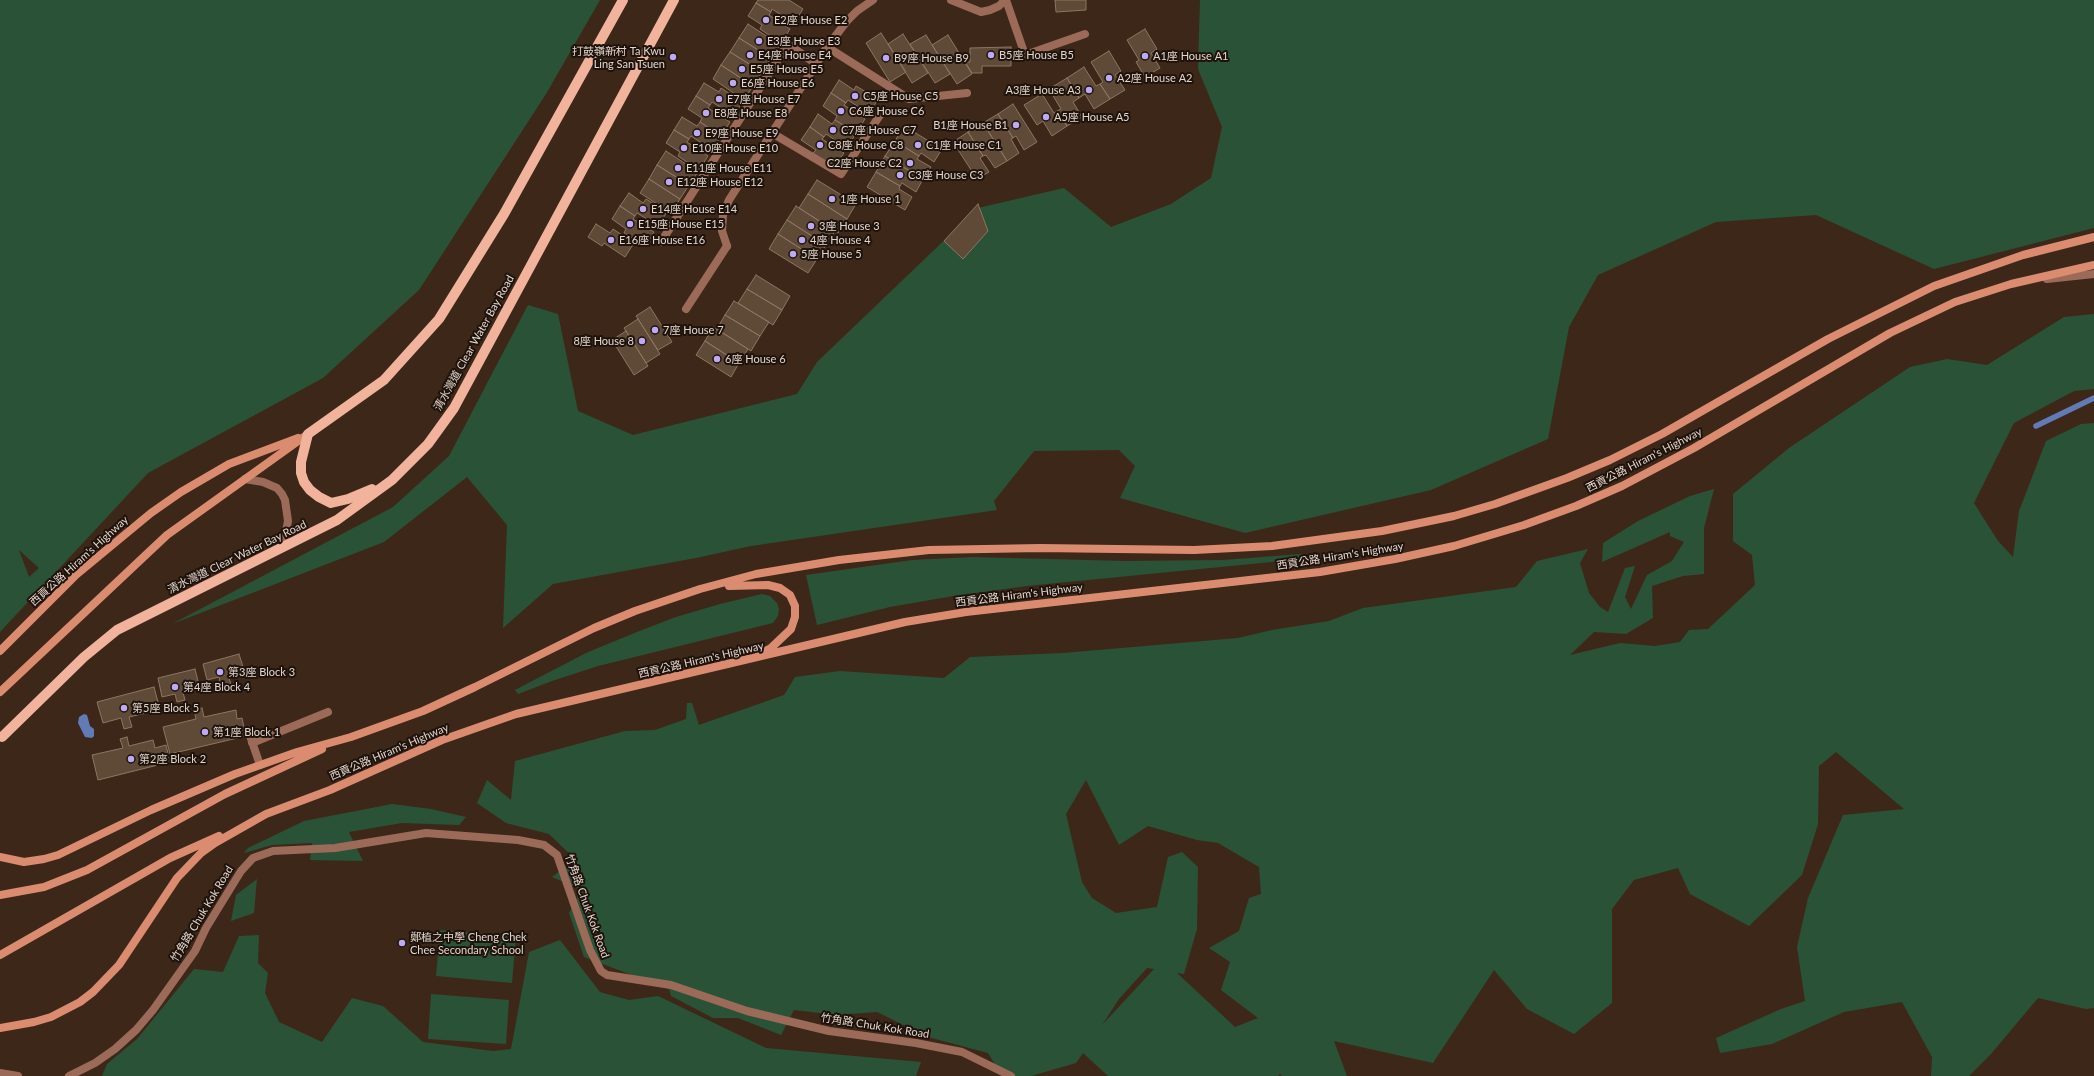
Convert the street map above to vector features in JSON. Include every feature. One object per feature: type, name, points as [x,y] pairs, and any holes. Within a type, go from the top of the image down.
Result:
[{"type":"main road","points":[[0,692],[167,535],[384,380],[439,319],[504,214],[623,0]]},
{"type":"main road","name":"清水灣道 Clear Water Bay Road","points":[[1,739],[84,657],[117,630],[337,520],[392,480],[428,444],[454,408],[674,0]]},
{"type":"main road","name":"西貢公路 Hiram's Highway","points":[[0,858],[11,861],[29,862],[58,855],[189,793],[260,765],[395,722],[447,700],[594,628],[635,611],[700,589],[756,574],[890,553],[971,548],[1194,550],[1272,546],[1382,531],[1454,516],[1528,493],[1610,460],[1662,434],[1866,318],[1934,286],[2023,255],[2094,237]]},
{"type":"main road","points":[[2011,284],[2094,265]]},
{"type":"main road","name":"西貢公路 Hiram's Highway","points":[[0,1028],[17,1026],[51,1017],[80,1002],[93,992],[119,965],[167,892],[190,864],[215,843],[266,814],[330,790],[442,740],[516,714],[749,660],[904,622],[966,612],[1312,573],[1395,559],[1454,546],[1524,525],[1576,506],[1622,486],[1694,448],[1890,333],[1955,302],[2011,284]]},
{"type":"main road","points":[[308,434],[300,462],[301,473],[304,482],[319,497],[331,503],[343,500],[392,480]]},
{"type":"main road","name":"西貢公路 Hiram's Highway","points":[[0,651],[81,571],[151,512],[180,492],[229,464],[308,434]]},
{"type":"main road","points":[[700,589],[754,584],[780,588],[790,595],[795,606],[795,617],[791,629],[771,648],[749,660]]},
{"type":"main road","points":[[0,895],[44,887],[87,870],[225,794],[350,737]]},
{"type":"main road","points":[[0,955],[170,858],[266,814]]},
{"type":"street","points":[[686,309],[727,246],[722,231],[723,215],[729,200],[827,47],[852,16],[873,0]]},
{"type":"street","points":[[951,0],[981,12],[999,6],[1005,0],[1025,55],[1086,34]]},
{"type":"street","points":[[662,242],[788,44],[816,64]]},
{"type":"street","points":[[827,47],[909,99],[967,93]]},
{"type":"street","points":[[772,133],[841,174],[882,112]]},
{"type":"street","name":"西貢公路 Hiram's Highway","points":[[2011,284],[2094,274]]},
{"type":"street","points":[[245,479],[277,488],[286,500],[288,521],[283,547]]},
{"type":"street","points":[[252,743],[328,712]]},
{"type":"street","points":[[248,730],[260,765]]},
{"type":"street","name":"竹角路 Chuk Kok Road","points":[[69,1076],[105,1056],[140,1025],[196,950],[206,928],[241,871],[253,858],[273,851],[335,848],[426,833],[518,840],[544,845],[557,855],[590,950],[596,963],[607,975],[671,985],[746,1011],[829,1032],[916,1043],[962,1052],[1011,1076]]},
{"type":"street","points":[[0,1073],[18,1076]]},
{"type":"green space","points":[[0,0],[600,0],[546,94],[419,290],[323,378],[148,473],[0,632]],"holes":[[[19,550],[39,568],[29,577]]]},
{"type":"green space","points":[[1200,0],[2094,0],[2094,228],[1934,269],[1816,215],[1716,222],[1598,275],[1569,327],[1548,439],[1431,490],[1245,533],[1120,498],[1135,466],[1119,450],[1034,451],[994,501],[997,510],[751,546],[696,558],[553,584],[503,628],[507,525],[467,477],[384,542],[172,624],[393,507],[449,456],[528,305],[558,314],[578,411],[633,435],[797,394],[817,362],[978,208],[1064,188],[1111,227],[1171,204],[1211,178],[1222,127],[1198,69]]},
{"type":"green space","points":[[2094,314],[2094,389],[2074,391],[2014,423],[1974,503],[1998,541],[2013,557],[2019,511],[2046,441],[2081,424],[2094,423],[2094,1008],[2086,1009],[2038,998],[1991,1054],[1969,1076],[1931,1076],[1932,1057],[1902,1002],[1844,1012],[1772,1044],[1720,1053],[1716,1038],[1781,1009],[1805,1001],[1797,947],[1808,898],[1843,815],[1904,809],[1836,752],[1819,766],[1818,824],[1802,875],[1749,926],[1690,894],[1678,868],[1634,880],[1612,909],[1612,1003],[1574,1034],[1527,1009],[1494,970],[1433,1063],[1334,1041],[1347,1076],[1282,1076],[1280,1074],[1278,1076],[1108,1076],[1083,1053],[1076,1063],[1031,1076],[1002,1076],[988,1053],[928,1037],[877,1012],[836,1015],[794,1010],[781,1035],[738,1018],[713,1018],[671,996],[669,989],[584,957],[569,913],[582,890],[552,877],[575,859],[549,834],[506,823],[477,803],[487,780],[511,800],[515,761],[625,731],[655,730],[686,719],[687,703],[692,703],[699,725],[784,695],[795,677],[840,671],[944,678],[970,657],[1063,653],[1238,638],[1272,630],[1329,621],[1363,608],[1516,587],[1537,561],[1588,549],[1580,563],[1589,593],[1600,607],[1608,612],[1625,568],[1635,566],[1625,597],[1631,609],[1647,575],[1672,561],[1684,542],[1670,536],[1670,532],[1602,562],[1603,543],[1638,521],[1690,496],[1714,489],[1704,528],[1704,574],[1683,576],[1652,586],[1653,618],[1626,634],[1594,632],[1570,655],[1620,643],[1655,646],[1680,642],[1689,630],[1708,629],[1755,585],[1752,555],[1733,541],[1733,494],[1789,448],[1910,367],[1947,359],[1987,365],[2064,317]],"holes":[[[1086,780],[1119,845],[1148,826],[1197,840],[1218,843],[1259,867],[1261,894],[1249,898],[1239,931],[1209,948],[1230,962],[1221,990],[1258,1018],[1235,1027],[1177,973],[1184,974],[1197,929],[1198,867],[1182,852],[1168,857],[1157,907],[1116,913],[1092,898],[1082,882],[1066,814]],[[1147,968],[1154,969],[1102,1025],[1119,999]]]},
{"type":"green space","points":[[1301,554],[1302,559],[1027,586],[953,596],[890,607],[817,625],[806,575],[912,560],[972,557],[1125,561],[1223,560]]},
{"type":"green space","points":[[762,594],[770,596],[777,603],[779,609],[778,616],[773,623],[598,666],[518,694],[515,690],[586,653],[637,632],[676,617]]},
{"type":"green space","points":[[392,804],[431,809],[466,817],[459,825],[402,823],[349,832],[363,861],[310,860],[312,843],[272,845],[244,853],[248,848],[304,821]]},
{"type":"green space","points":[[257,879],[254,913],[231,921],[236,895]]},
{"type":"green space","points":[[440,930],[516,936],[512,983],[436,976]]},
{"type":"green space","points":[[259,935],[258,963],[268,973],[265,993],[279,1022],[322,1042],[352,998],[383,1006],[423,1042],[493,1051],[511,1049],[529,952],[560,940],[600,992],[629,1000],[658,996],[766,1048],[921,1062],[916,1076],[102,1076],[107,1064],[137,1039],[194,969],[223,972],[239,936]]},
{"type":"green space","points":[[431,994],[509,1000],[506,1044],[428,1039]]},
{"type":"water","points":[[84,714],[87,715],[90,726],[94,729],[94,736],[92,738],[85,737],[78,723],[79,717]]},
{"type":"building","points":[[758,0],[789,0],[803,9],[794,23],[772,9],[771,12],[756,3]]},
{"type":"building","points":[[1055,0],[1086,0],[1086,10],[1056,12]]},
{"type":"building","name":"E2座 House E2","points":[[756,3],[771,12],[769,15],[790,29],[781,43],[760,29],[762,25],[748,16]]},
{"type":"building","name":"E3座 House E3","points":[[748,24],[780,45],[771,58],[739,38]]},
{"type":"building","name":"A1座 House A1","points":[[1145,29],[1157,49],[1151,53],[1160,68],[1145,77],[1136,62],[1139,60],[1127,40]]},
{"type":"building","name":"B9座 House B9","points":[[881,33],[906,72],[890,82],[866,43]]},
{"type":"building","points":[[903,34],[928,73],[912,83],[888,44]]},
{"type":"building","points":[[926,35],[950,74],[935,83],[910,44]]},
{"type":"building","points":[[948,35],[972,74],[957,84],[932,45]]},
{"type":"building","name":"E4座 House E4","points":[[739,38],[771,58],[762,72],[730,52]]},
{"type":"building","name":"B5座 House B5","points":[[1011,47],[1011,66],[982,66],[982,73],[972,73],[965,62],[970,62],[970,48]]},
{"type":"building","name":"A2座 House A2","points":[[1109,51],[1121,71],[1115,75],[1125,90],[1110,99],[1100,84],[1103,82],[1091,62]]},
{"type":"building","name":"E5座 House E5","points":[[730,52],[762,72],[753,86],[721,65]]},
{"type":"building","name":"E6座 House E6","points":[[721,65],[753,86],[744,100],[713,79]]},
{"type":"building","name":"A3座 House A3","points":[[1084,67],[1096,86],[1100,84],[1110,99],[1094,109],[1085,94],[1079,98],[1067,78]]},
{"type":"building","points":[[1067,78],[1079,98],[1073,102],[1082,117],[1067,126],[1057,111],[1061,109],[1049,89]]},
{"type":"building","name":"C5座 House C5","points":[[839,80],[854,90],[856,86],[878,99],[869,114],[848,100],[846,103],[831,93]]},
{"type":"building","name":"E7座 House E7","points":[[704,83],[719,92],[721,88],[742,102],[734,116],[712,102],[710,105],[696,96]]},
{"type":"building","name":"C6座 House C6","points":[[831,93],[846,103],[844,105],[865,119],[856,133],[835,120],[837,116],[823,106]]},
{"type":"building","name":"A5座 House A5","points":[[1042,94],[1054,113],[1057,111],[1067,126],[1052,136],[1043,121],[1037,125],[1024,105]]},
{"type":"building","name":"E8座 House E8","points":[[696,96],[710,105],[708,108],[730,122],[721,136],[700,122],[702,118],[688,109]]},
{"type":"building","name":"B1座 House B1","points":[[1013,104],[1037,142],[1024,150],[1016,136],[1013,138],[998,114]]},
{"type":"building","name":"C7座 House C7","points":[[818,114],[832,124],[835,120],[856,133],[847,148],[826,134],[824,137],[810,127]]},
{"type":"building","points":[[998,114],[1013,138],[1011,139],[1019,153],[1007,161],[983,123]]},
{"type":"building","name":"E9座 House E9","points":[[682,117],[697,126],[700,122],[721,136],[712,150],[691,136],[689,139],[674,130]]},
{"type":"building","points":[[983,123],[1007,161],[995,168],[986,155],[983,156],[968,132]]},
{"type":"building","name":"C1座 House C1","points":[[904,126],[942,149],[934,162],[921,153],[919,156],[895,141]]},
{"type":"building","name":"C8座 House C8","points":[[810,127],[824,137],[822,139],[844,153],[834,167],[813,153],[816,150],[801,140]]},
{"type":"building","name":"E10座 House E10","points":[[674,130],[689,139],[687,142],[708,156],[699,170],[678,156],[680,152],[666,143]]},
{"type":"building","points":[[968,132],[983,156],[980,158],[989,172],[977,179],[953,142]]},
{"type":"building","name":"C2座 House C2","points":[[895,141],[919,156],[917,159],[931,167],[923,179],[885,156]]},
{"type":"building","name":"E11座 House E11","points":[[666,151],[698,172],[689,185],[657,165]]},
{"type":"building","name":"C3座 House C3","points":[[885,156],[923,179],[916,192],[902,183],[900,186],[876,172]]},
{"type":"building","name":"E12座 House E12","points":[[657,165],[689,185],[680,199],[649,179]]},
{"type":"building","points":[[876,172],[900,186],[899,189],[912,197],[905,210],[867,187]]},
{"type":"building","points":[[649,179],[680,199],[671,213],[640,193]]},
{"type":"building","name":"1座 House 1","points":[[817,180],[856,204],[847,219],[808,194]]},
{"type":"building","name":"E14座 House E14","points":[[629,193],[643,203],[646,199],[667,212],[658,226],[637,213],[635,216],[620,206]]},
{"type":"building","points":[[808,194],[847,219],[838,233],[799,208]]},
{"type":"building","points":[[978,204],[988,231],[963,259],[944,241]]},
{"type":"building","name":"E15座 House E15","points":[[620,206],[635,216],[633,219],[654,232],[645,246],[624,233],[626,229],[612,219]]},
{"type":"building","name":"3座 House 3","points":[[796,206],[835,231],[826,245],[787,220]]},
{"type":"building","name":"4座 House 4","points":[[787,220],[826,245],[817,259],[778,234]]},
{"type":"building","name":"E16座 House E16","points":[[596,224],[610,233],[613,229],[634,243],[625,257],[604,243],[602,246],[588,237]]},
{"type":"building","name":"5座 House 5","points":[[778,234],[817,259],[808,273],[769,249]]},
{"type":"building","points":[[756,275],[790,296],[782,310],[747,289]]},
{"type":"building","points":[[747,289],[782,310],[773,325],[738,303]]},
{"type":"building","points":[[734,301],[769,322],[760,336],[725,315]]},
{"type":"building","name":"7座 House 7","points":[[650,307],[672,342],[658,350],[636,316]]},
{"type":"building","points":[[725,315],[760,336],[751,351],[717,329]]},
{"type":"building","name":"8座 House 8","points":[[638,319],[660,354],[646,363],[624,328]]},
{"type":"building","points":[[713,327],[748,349],[739,363],[705,341]]},
{"type":"building","points":[[626,331],[648,366],[634,375],[612,340]]},
{"type":"building","name":"6座 House 6","points":[[705,341],[739,363],[731,377],[696,355]]},
{"type":"building","name":"第3座 Block 3","points":[[239,654],[244,670],[228,674],[231,685],[221,688],[219,677],[207,680],[203,664]]},
{"type":"building","name":"第4座 Block 4","points":[[195,669],[199,685],[182,689],[185,700],[177,702],[175,694],[162,697],[158,678]]},
{"type":"building","name":"第5座 Block 5","points":[[154,687],[158,702],[148,704],[150,712],[129,717],[132,727],[124,729],[121,718],[103,723],[97,702]]},
{"type":"building","name":"第1座 Block 1","points":[[202,708],[204,717],[236,710],[237,719],[242,718],[246,736],[170,754],[163,727],[196,719],[194,710]]},
{"type":"building","name":"第2座 Block 2","points":[[127,737],[129,746],[153,740],[155,748],[166,745],[170,762],[98,780],[92,755],[123,748],[120,739]]},
{"type":"waterway","points":[[2036,426],[2094,398]]},
{"type":"place","name":"E2座 House E2","points":[[766,20]]},
{"type":"place","name":"E3座 House E3","points":[[759,41]]},
{"type":"place","name":"E4座 House E4","points":[[750,55]]},
{"type":"place","name":"B5座 House B5","points":[[991,55]]},
{"type":"place","name":"A1座 House A1","points":[[1145,56]]},
{"type":"place","name":"打鼓嶺新村 Ta Kwu Ling San Tsuen","points":[[673,57]]},
{"type":"place","name":"B9座 House B9","points":[[886,58]]},
{"type":"place","name":"E5座 House E5","points":[[742,69]]},
{"type":"place","name":"A2座 House A2","points":[[1109,78]]},
{"type":"place","name":"E6座 House E6","points":[[733,83]]},
{"type":"place","name":"A3座 House A3","points":[[1089,90]]},
{"type":"place","name":"C5座 House C5","points":[[855,96]]},
{"type":"place","name":"E7座 House E7","points":[[719,99]]},
{"type":"place","name":"C6座 House C6","points":[[841,111]]},
{"type":"place","name":"E8座 House E8","points":[[706,113]]},
{"type":"place","name":"A5座 House A5","points":[[1046,117]]},
{"type":"place","name":"B1座 House B1","points":[[1016,125]]},
{"type":"place","name":"C7座 House C7","points":[[833,130]]},
{"type":"place","name":"E9座 House E9","points":[[697,133]]},
{"type":"place","name":"C8座 House C8","points":[[820,145]]},
{"type":"place","name":"C1座 House C1","points":[[918,145]]},
{"type":"place","name":"E10座 House E10","points":[[684,148]]},
{"type":"place","name":"C2座 House C2","points":[[910,163]]},
{"type":"place","name":"E11座 House E11","points":[[678,168]]},
{"type":"place","name":"C3座 House C3","points":[[900,175]]},
{"type":"place","name":"E12座 House E12","points":[[669,182]]},
{"type":"place","name":"1座 House 1","points":[[832,199]]},
{"type":"place","name":"E14座 House E14","points":[[643,209]]},
{"type":"place","name":"E15座 House E15","points":[[630,224]]},
{"type":"place","name":"3座 House 3","points":[[811,226]]},
{"type":"place","name":"E16座 House E16","points":[[611,240]]},
{"type":"place","name":"4座 House 4","points":[[802,240]]},
{"type":"place","name":"5座 House 5","points":[[793,254]]},
{"type":"place","name":"7座 House 7","points":[[655,330]]},
{"type":"place","name":"8座 House 8","points":[[642,341]]},
{"type":"place","name":"6座 House 6","points":[[717,359]]},
{"type":"place","name":"第3座 Block 3","points":[[220,672]]},
{"type":"place","name":"第4座 Block 4","points":[[175,687]]},
{"type":"place","name":"第5座 Block 5","points":[[124,708]]},
{"type":"place","name":"第1座 Block 1","points":[[205,732]]},
{"type":"place","name":"第2座 Block 2","points":[[131,759]]},
{"type":"place","name":"鄭植之中學 Cheng Chek Chee Secondary School","points":[[402,943]]}]
